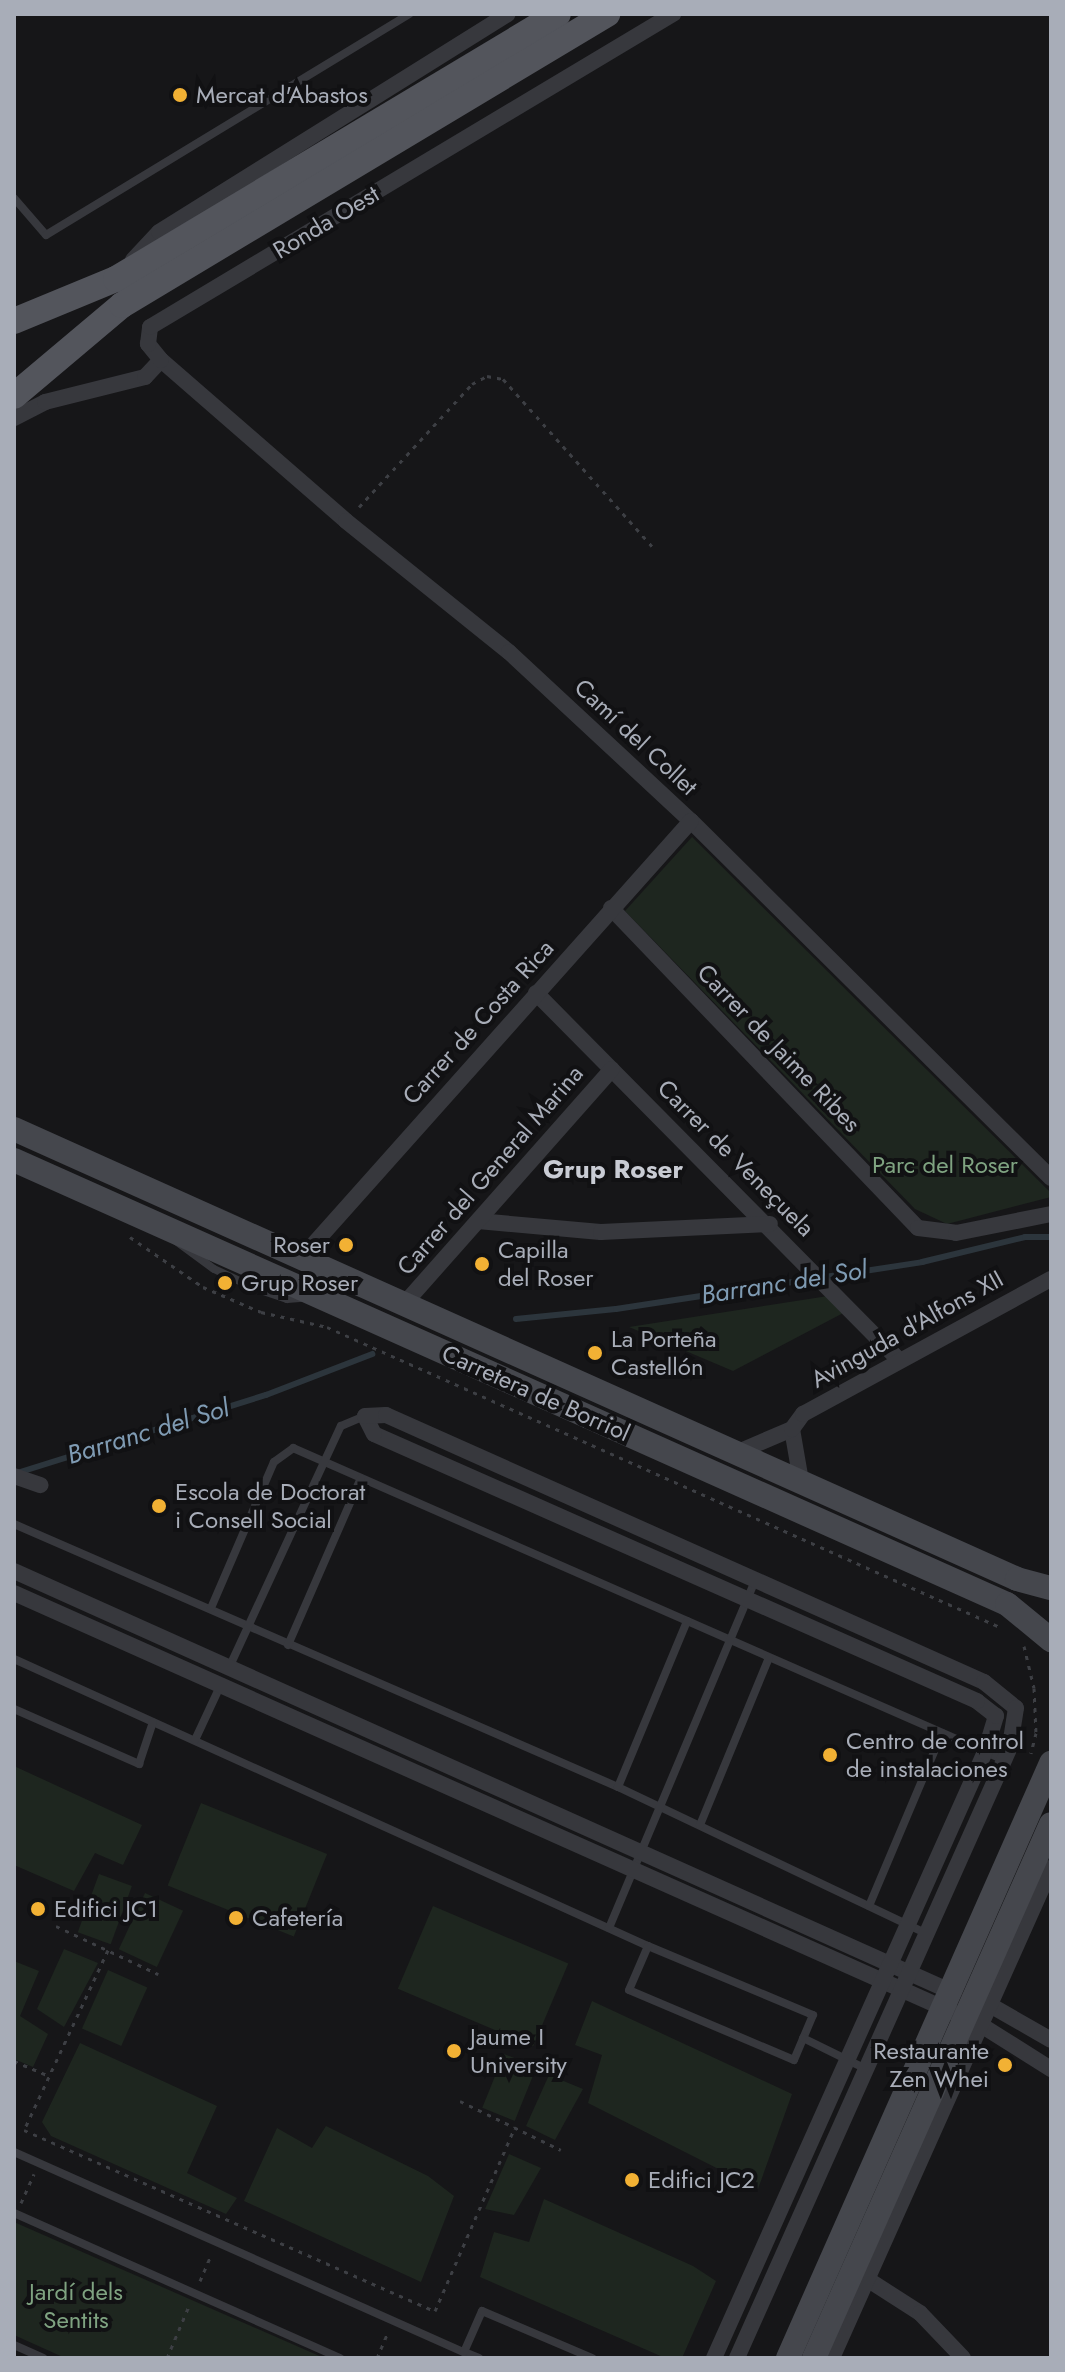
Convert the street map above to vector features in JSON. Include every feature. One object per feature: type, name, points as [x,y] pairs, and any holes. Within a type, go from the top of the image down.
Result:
[{"type":"main road","points":[[14,321],[116,279],[558,14]]},
{"type":"main road","name":"Ronda Oest","points":[[14,396],[122,305],[607,14]]},
{"type":"main road","name":"Carretera de Borriol","points":[[14,1129],[303,1256],[1017,1579],[1051,1588]]},
{"type":"main road","name":"Carretera de Borriol","points":[[14,1160],[1007,1604],[1051,1640]]},
{"type":"main road","points":[[788,2358],[967,2007],[1050,1764]]},
{"type":"main road","points":[[814,2358],[967,2007],[1051,1824]]},
{"type":"street","points":[[116,279],[159,232],[508,14]]},
{"type":"street","name":"Ronda Oest","points":[[161,360],[148,344],[150,327],[673,14]]},
{"type":"street","points":[[14,418],[45,402],[145,377],[161,360]]},
{"type":"street","name":"Camí del Collet","points":[[161,360],[346,521],[509,652],[691,821],[1051,1178]]},
{"type":"street","name":"Carrer de Costa Rica","points":[[303,1256],[691,821]]},
{"type":"street","name":"Carrer de Jaime Ribes","points":[[611,908],[918,1228],[956,1233],[1051,1214]]},
{"type":"street","name":"Carrer de Veneçuela","points":[[536,993],[770,1224],[899,1360]]},
{"type":"street","name":"Carrer del General Marina","points":[[405,1303],[612,1069]]},
{"type":"street","points":[[722,1225],[749,1206]]},
{"type":"street","points":[[478,1221],[601,1232],[770,1224]]},
{"type":"street","name":"Avinguda d'Alfons XII","points":[[738,1452],[792,1429],[803,1414],[1051,1279]]},
{"type":"street","points":[[714,2358],[985,1752],[996,1716],[977,1701],[374,1434],[365,1416],[386,1415],[755,1580],[1005,1694],[1016,1708],[1004,1760],[737,2358]]},
{"type":"street","points":[[792,1429],[801,1481]]},
{"type":"street","points":[[14,1476],[29,1485],[40,1485]]},
{"type":"street","points":[[14,1571],[909,1972],[967,2007],[1051,2069]]},
{"type":"street","points":[[14,1593],[901,1989],[967,2007],[1051,2040]]},
{"type":"street","points":[[832,2358],[867,2279],[967,2007],[1051,1868]]},
{"type":"street","points":[[867,2279],[920,2313],[963,2358]]},
{"type":"lane","points":[[14,198],[46,235],[409,14]]},
{"type":"lane","points":[[195,1740],[341,1426],[365,1416]]},
{"type":"lane","points":[[211,1608],[274,1462],[293,1448],[1004,1760]]},
{"type":"lane","points":[[288,1645],[361,1478]]},
{"type":"lane","points":[[14,1524],[618,1787],[926,1933]]},
{"type":"lane","points":[[609,1928],[755,1580]]},
{"type":"lane","points":[[618,1787],[687,1621]]},
{"type":"lane","points":[[700,1825],[769,1658]]},
{"type":"lane","points":[[14,1659],[648,1946],[813,2015],[794,2060],[629,1990],[648,1946]]},
{"type":"lane","points":[[14,1709],[139,1764],[153,1722]]},
{"type":"lane","points":[[869,1906],[942,1733]]},
{"type":"lane","points":[[803,2038],[866,2069]]},
{"type":"lane","points":[[14,2152],[479,2358]]},
{"type":"lane","points":[[15,2214],[340,2358]]},
{"type":"lane","points":[[464,2352],[482,2311],[592,2358]]},
{"type":"lane","points":[[14,2345],[43,2358]]},
{"type":"path","points":[[346,521],[472,384],[487,376],[503,379],[652,546]]},
{"type":"path","points":[[118,1229],[203,1287],[261,1312],[327,1327],[1010,1632]]},
{"type":"path","points":[[1017,1638],[1024,1644],[1034,1688],[1036,1733],[1030,1758],[1050,1764]]},
{"type":"path","points":[[56,1926],[158,1974]]},
{"type":"path","points":[[108,1950],[24,2130],[435,2311],[515,2127]]},
{"type":"path","points":[[14,2061],[49,2076]]},
{"type":"path","points":[[460,2101],[561,2150]]},
{"type":"path","points":[[15,2214],[49,2141]]},
{"type":"path","points":[[167,2358],[208,2262]]},
{"type":"green space","name":"Parc del Roser","points":[[692,837],[1051,1193],[1051,1197],[947,1224],[915,1209],[625,911]]},
{"type":"green space","points":[[828,1296],[847,1311],[733,1371],[629,1327]]},
{"type":"green space","points":[[14,1766],[142,1825],[123,1865],[95,1853],[74,1891],[14,1865]]},
{"type":"green space","points":[[201,1803],[327,1854],[294,1936],[168,1886]]},
{"type":"green space","points":[[99,1874],[132,1886],[111,1944],[78,1932]]},
{"type":"green space","points":[[145,1893],[183,1911],[157,1967],[119,1949]]},
{"type":"green space","points":[[433,1906],[568,1963],[533,2046],[398,1989]]},
{"type":"green space","points":[[64,1949],[98,1963],[64,2027],[37,2009]]},
{"type":"green space","points":[[14,1961],[39,1971],[20,2016],[48,2034],[33,2067],[14,2059]]},
{"type":"green space","points":[[108,1970],[147,1987],[121,2046],[82,2028]]},
{"type":"green space","points":[[592,2001],[792,2094],[758,2189],[588,2103],[602,2055],[575,2045]]},
{"type":"green space","points":[[80,2043],[217,2106],[187,2173],[237,2198],[226,2214],[51,2136],[42,2122]]},
{"type":"green space","points":[[504,2054],[536,2067],[515,2121],[482,2108]]},
{"type":"green space","points":[[549,2075],[583,2089],[555,2140],[526,2126]]},
{"type":"green space","points":[[326,2126],[428,2176],[454,2196],[421,2282],[244,2201],[277,2128],[312,2148]]},
{"type":"green space","points":[[509,2154],[541,2168],[514,2215],[485,2209]]},
{"type":"green space","points":[[544,2199],[693,2266],[716,2281],[682,2358],[665,2358],[480,2277],[494,2232],[529,2242]]},
{"type":"green space","name":"Jardí dels Sentits","points":[[14,2222],[324,2358],[65,2358],[14,2335]]},
{"type":"waterway","name":"Barranc del Sol","points":[[516,1319],[616,1309],[922,1262],[1025,1237],[1051,1237]]},
{"type":"waterway","name":"Barranc del Sol","points":[[17,1473],[266,1395],[372,1354]]},
{"type":"place","name":"Mercat d'Abastos","points":[[180,95]]},
{"type":"place","name":"Roser","points":[[346,1245]]},
{"type":"place","name":"Capilla del Roser","points":[[482,1264]]},
{"type":"place","name":"Grup Roser","points":[[225,1283]]},
{"type":"place","name":"La Porteña Castellón","points":[[595,1353]]},
{"type":"place","name":"Escola de Doctorat i Consell Social","points":[[159,1506]]},
{"type":"place","name":"Centro de control de instalaciones","points":[[830,1755]]},
{"type":"place","name":"Edifici JC1","points":[[38,1909]]},
{"type":"place","name":"Cafetería","points":[[236,1918]]},
{"type":"place","name":"Jaume I University","points":[[454,2051]]},
{"type":"place","name":"Restaurante Zen Whei","points":[[1005,2065]]},
{"type":"place","name":"Edifici JC2","points":[[632,2180]]},
{"type":"district","name":"Grup Roser","points":[[613,1170]]}]
